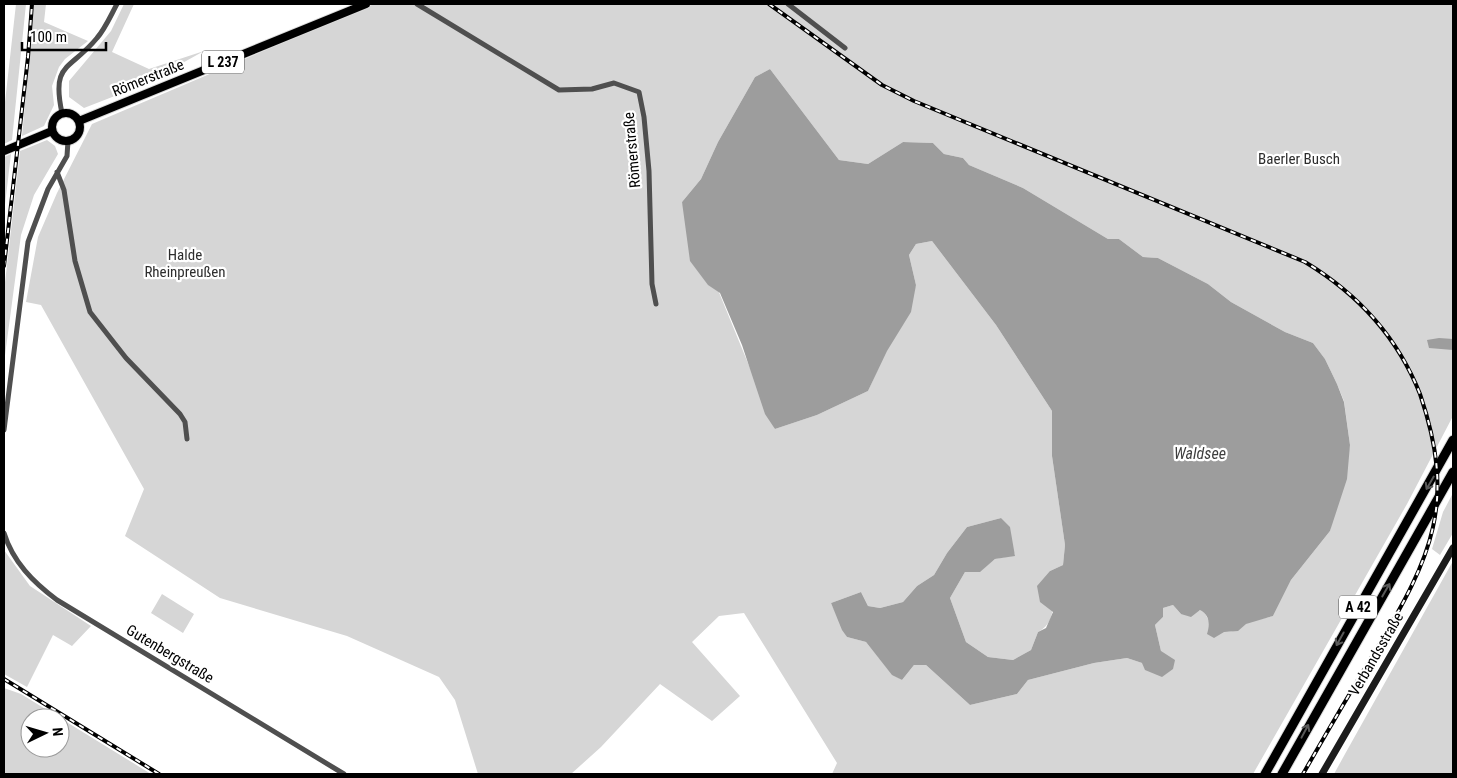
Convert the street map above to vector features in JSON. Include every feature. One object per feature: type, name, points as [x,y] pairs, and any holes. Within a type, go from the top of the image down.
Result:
[{"type":"highway","name":"A 42","points":[[1265,774],[1453,440]]},
{"type":"highway","name":"A 42","points":[[1282,774],[1453,472]]},
{"type":"main road","name":"Römerstraße","points":[[79,120],[366,4]]},
{"type":"main road","points":[[62,113],[70,113],[79,120],[78,134],[68,141],[56,138],[52,131],[54,118],[62,113]]},
{"type":"main road","points":[[4,151],[52,131]]},
{"type":"main road","name":"Verbandsstraße","points":[[1322,774],[1453,548]]},
{"type":"street","points":[[62,113],[58,81],[67,65],[97,38],[117,4]]},
{"type":"street","name":"Römerstraße","points":[[416,4],[558,90],[592,89],[614,83],[639,92],[647,145],[652,284],[656,304]]},
{"type":"street","points":[[788,4],[845,48]]},
{"type":"street","points":[[4,430],[28,242],[48,189],[67,156],[68,141]]},
{"type":"street","points":[[57,172],[64,190],[75,261],[90,312],[126,358],[180,414],[185,422],[187,439]]},
{"type":"street","name":"Gutenbergstraße","points":[[4,533],[20,566],[57,600],[344,774]]},
{"type":"green space","points":[[16,4],[26,4],[12,140],[4,144],[4,111]]},
{"type":"green space","points":[[34,4],[46,4],[44,22],[88,41],[65,59],[59,67],[52,86],[54,105],[44,126],[22,136]]},
{"type":"green space","points":[[124,4],[134,4],[112,52],[149,69],[204,51],[143,85],[84,108],[69,97],[69,81],[111,31]]},
{"type":"green space","points":[[374,4],[1453,4],[1453,416],[1407,504],[1253,774],[832,774],[837,763],[744,613],[719,616],[692,642],[740,696],[712,721],[660,684],[601,747],[571,774],[478,774],[455,700],[439,677],[347,636],[220,598],[125,536],[144,489],[41,305],[26,302],[38,237],[57,193],[92,124]],"holes":[[[770,69],[839,160],[868,164],[903,142],[933,143],[944,154],[963,158],[969,165],[1023,188],[1108,239],[1119,239],[1143,257],[1158,258],[1208,284],[1231,302],[1285,332],[1313,343],[1325,359],[1344,401],[1350,445],[1330,531],[1291,580],[1273,616],[1251,621],[1230,632],[1218,628],[1211,623],[1201,610],[1181,614],[1173,605],[1163,608],[1163,617],[1155,625],[1161,651],[1142,663],[1127,658],[1094,663],[1028,680],[1017,694],[970,705],[926,665],[914,665],[902,680],[892,674],[866,642],[847,637],[831,603],[861,592],[868,606],[880,608],[903,602],[917,586],[934,575],[947,553],[967,527],[1001,518],[1015,555],[995,559],[979,572],[965,572],[950,598],[966,642],[988,657],[1013,660],[1031,650],[1038,632],[1049,621],[1053,605],[1050,571],[1063,565],[1065,545],[1052,456],[1052,411],[996,325],[932,241],[916,244],[909,255],[916,285],[868,391],[817,415],[775,429],[682,202],[701,179],[718,142],[755,77]]]},
{"type":"green space","points":[[47,140],[55,146],[58,154],[34,195],[21,235],[4,363],[4,291],[20,151]]},
{"type":"green space","points":[[11,154],[4,213],[4,157]]},
{"type":"green space","points":[[1453,493],[1453,533],[1440,555],[1432,549],[1443,512]]},
{"type":"green space","points":[[4,550],[30,586],[91,626],[72,646],[53,635],[27,687],[4,674]]},
{"type":"green space","points":[[1453,561],[1453,774],[1334,774],[1345,754]]},
{"type":"green space","points":[[162,594],[194,614],[183,633],[151,613]]},
{"type":"green space","points":[[4,688],[21,694],[44,708],[20,708],[20,758],[70,758],[70,724],[151,774],[4,774]]},
{"type":"water","name":"Waldsee","points":[[770,69],[839,160],[868,164],[903,142],[933,143],[944,154],[963,158],[969,165],[1023,188],[1108,239],[1119,239],[1143,257],[1158,258],[1208,284],[1231,302],[1285,332],[1313,343],[1325,359],[1344,402],[1350,445],[1347,479],[1330,531],[1291,580],[1273,616],[1246,624],[1238,631],[1224,632],[1214,638],[1207,634],[1208,620],[1203,612],[1200,610],[1191,617],[1181,614],[1173,605],[1163,608],[1163,617],[1155,625],[1161,651],[1175,660],[1173,669],[1162,677],[1145,670],[1142,663],[1127,658],[1094,663],[1028,680],[1017,694],[970,705],[926,665],[914,665],[902,680],[892,675],[866,642],[847,637],[842,630],[831,603],[861,592],[868,606],[880,608],[903,602],[917,586],[934,575],[947,553],[967,527],[1001,518],[1010,527],[1015,556],[995,559],[980,572],[965,572],[950,598],[966,642],[988,657],[1013,660],[1031,650],[1038,632],[1046,628],[1053,612],[1040,602],[1037,586],[1050,571],[1063,565],[1065,545],[1052,456],[1052,411],[996,325],[932,241],[916,244],[909,255],[916,285],[911,312],[887,351],[868,391],[817,415],[775,429],[765,414],[742,345],[720,293],[708,285],[690,261],[682,202],[701,179],[718,142],[755,77]]},
{"type":"water","points":[[1439,338],[1453,339],[1453,350],[1429,348],[1427,340]]},
{"type":"railway","points":[[4,266],[28,57],[32,4]]},
{"type":"railway","points":[[769,4],[882,85],[914,101],[1305,262],[1324,274],[1359,303],[1374,318],[1400,353],[1420,394],[1431,432],[1437,467],[1437,498],[1433,528],[1412,586],[1303,774]]},
{"type":"railway","points":[[4,679],[159,774]]},
{"type":"park label","name":"Baerler Busch","points":[[1299,159]]},
{"type":"park label","name":"Halde Rheinpreußen","points":[[185,264]]}]
